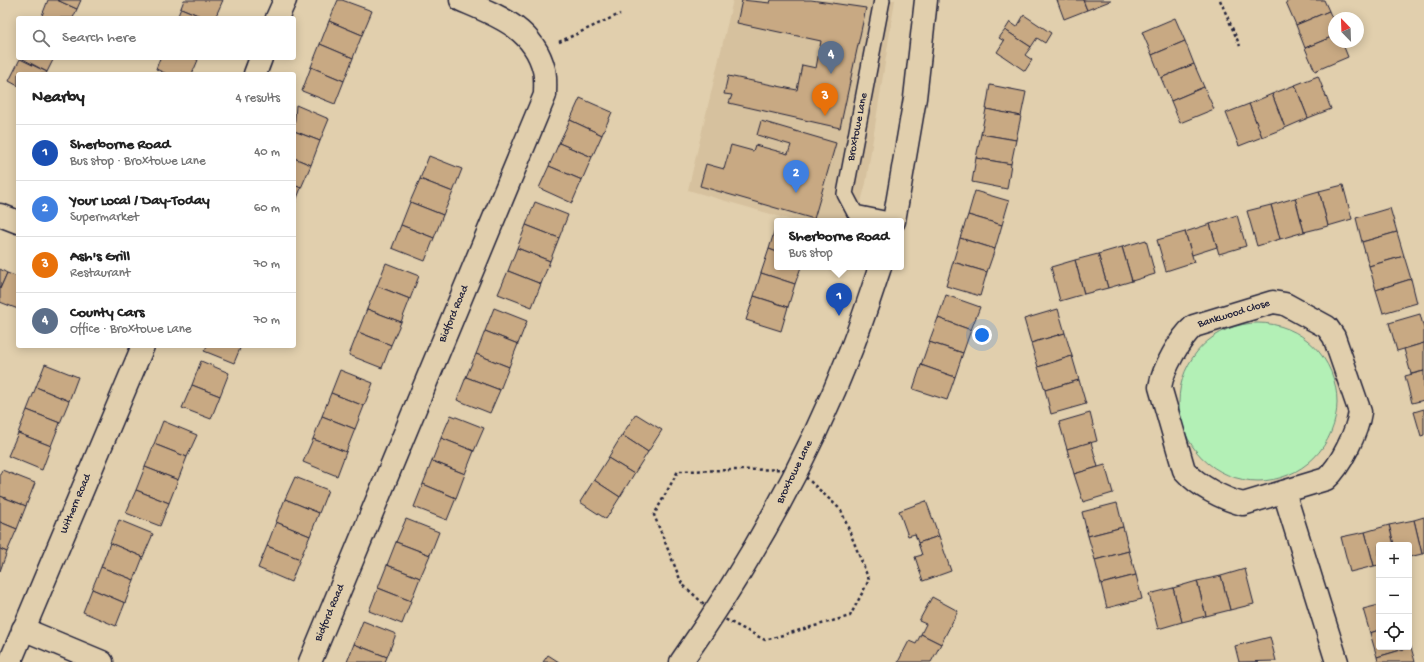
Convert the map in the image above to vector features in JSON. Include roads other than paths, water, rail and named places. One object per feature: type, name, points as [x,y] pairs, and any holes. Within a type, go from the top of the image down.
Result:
[{"type":"street","points":[[279,16],[285,0]]},
{"type":"street","name":"Bidford Road","points":[[310,662],[545,95],[545,72],[538,51],[524,33],[503,18],[460,0]]},
{"type":"street","name":"Broxtowe Lane","points":[[895,218],[915,98],[926,0]]},
{"type":"street","points":[[256,72],[260,60]]},
{"type":"street","points":[[0,214],[16,221]]},
{"type":"street","name":"Broxtowe Lane","points":[[681,662],[715,614],[767,526],[797,469],[851,350],[879,270]]},
{"type":"street","name":"Bankwood Close","points":[[1273,302],[1285,304],[1328,327],[1334,337],[1360,412],[1358,423],[1334,472],[1326,479],[1284,492],[1243,504],[1233,502],[1192,479],[1184,470],[1160,387],[1161,377],[1187,333],[1194,326],[1273,302]]},
{"type":"street","name":"Withern Road","points":[[10,662],[143,348]]},
{"type":"street","points":[[1284,492],[1337,662]]},
{"type":"street","points":[[23,629],[102,662]]},
{"type":"lane","name":"Broxtowe Lane","points":[[879,218],[855,213],[845,194],[882,0]]},
{"type":"place","name":"County Cars","points":[[831,74]]},
{"type":"place","name":"Ash's Grill","points":[[825,116]]},
{"type":"place","name":"Your Local / Day-Today","points":[[796,193]]},
{"type":"place","name":"Sherborne Road","points":[[839,316]]}]
